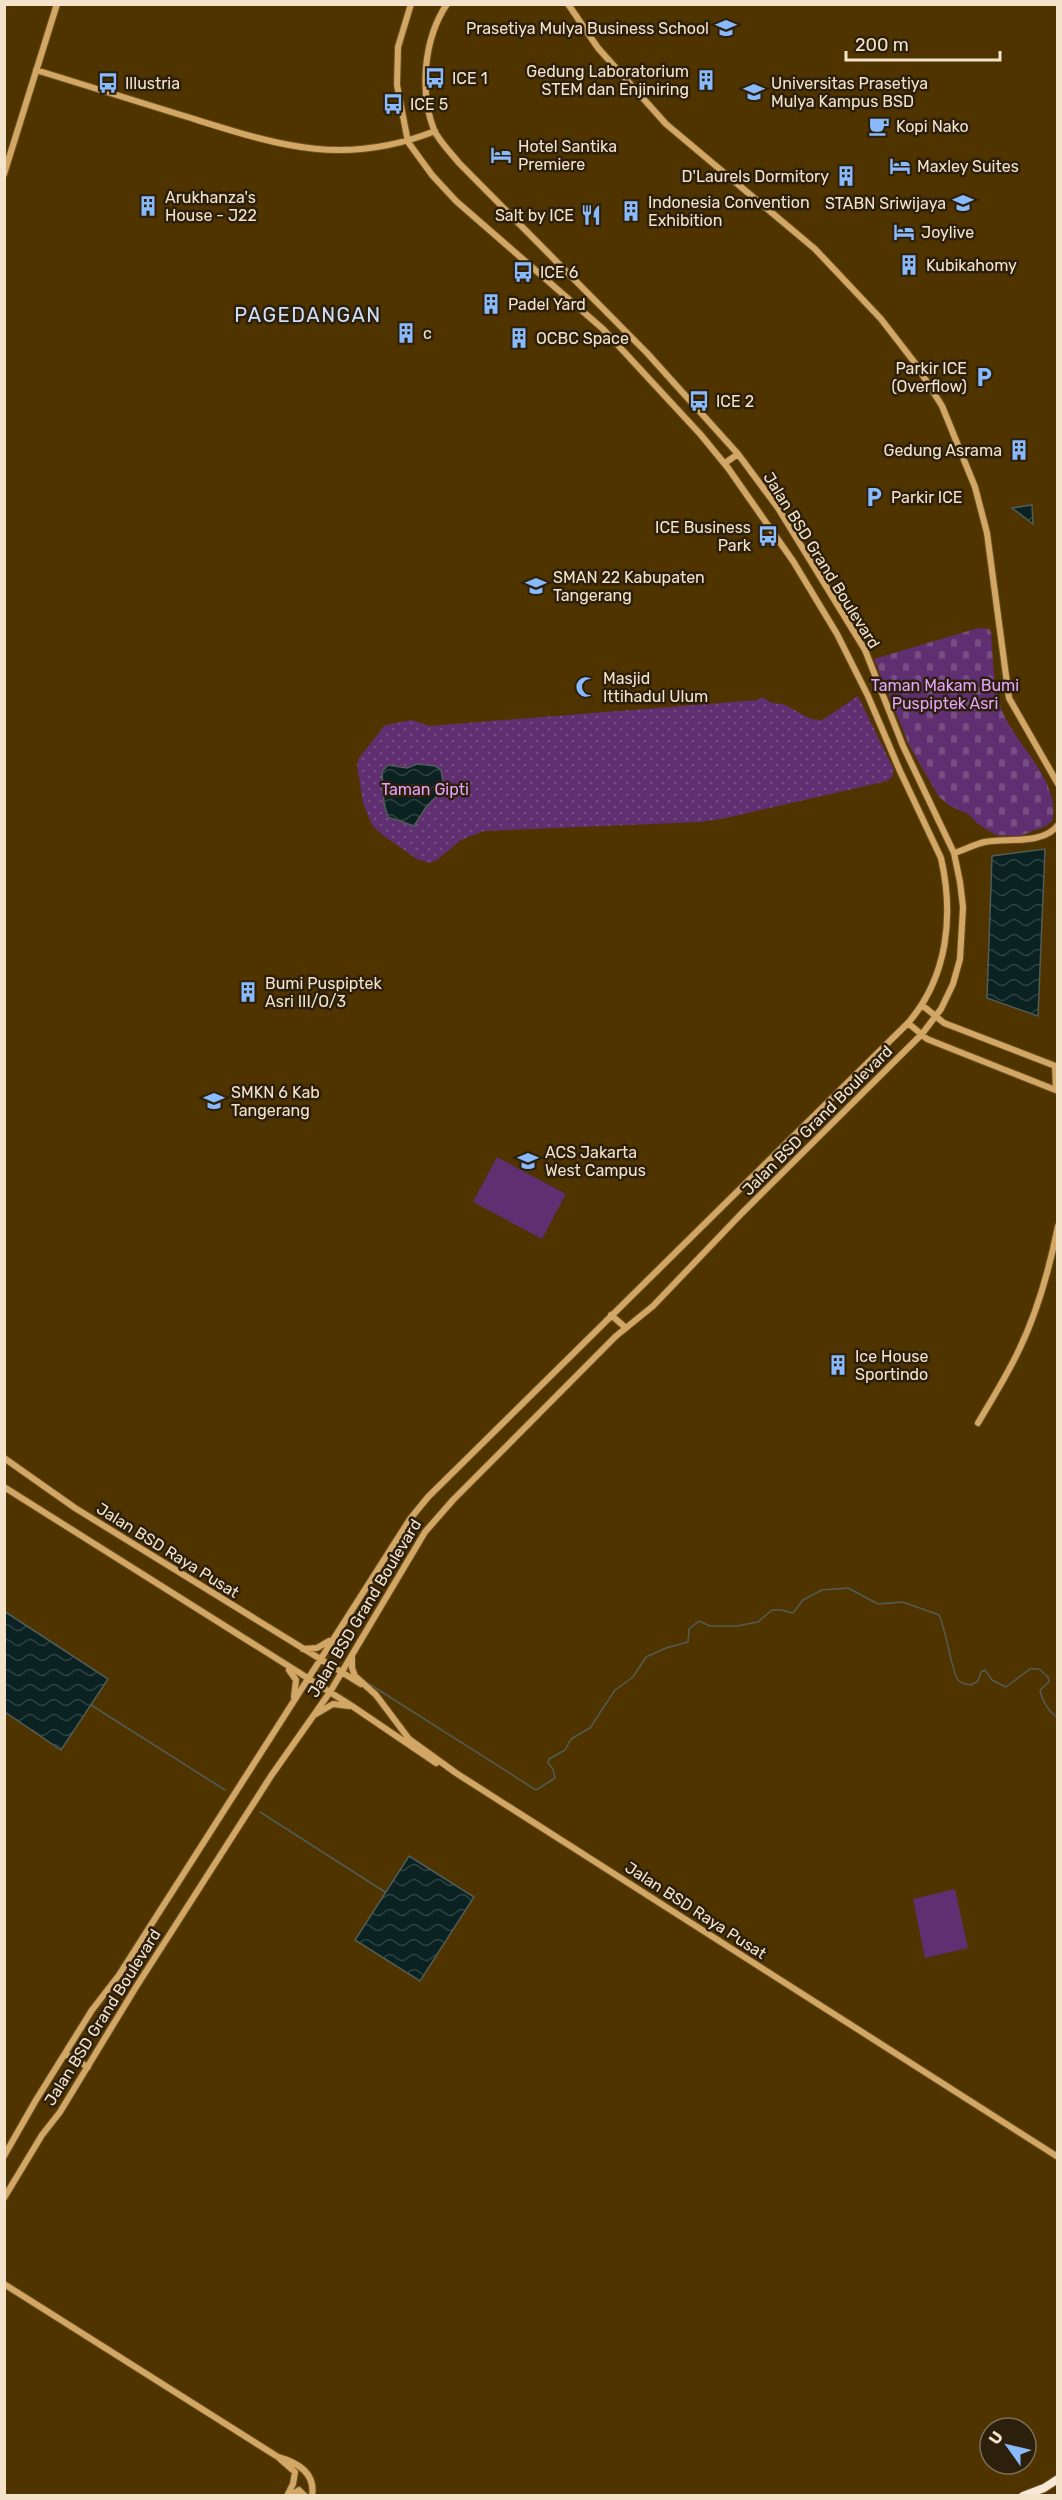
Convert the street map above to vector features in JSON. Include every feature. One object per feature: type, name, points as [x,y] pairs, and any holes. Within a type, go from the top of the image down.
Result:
[{"type":"highway","points":[[1023,2496],[1044,2488],[1058,2479]]},
{"type":"main road","points":[[4,174],[57,4]]},
{"type":"main road","name":"Jalan BSD Grand Boulevard","points":[[4,2156],[92,2010],[119,1975],[410,1519],[428,1497],[908,1023],[922,1005],[936,976],[948,928],[947,883],[941,858],[868,696],[837,634],[793,561],[725,463],[635,363],[603,329],[456,201],[432,175],[408,142],[397,85],[398,47],[411,4]]},
{"type":"main road","name":"Jalan BSD Grand Boulevard","points":[[4,2198],[271,1776],[342,1673],[424,1532],[441,1511],[626,1328],[653,1306],[742,1213],[882,1076],[921,1034],[936,1016],[953,984],[961,950],[963,907],[954,854],[903,746],[865,650],[778,508],[738,454],[647,353],[459,163],[435,131],[426,83],[428,53],[434,27],[447,4]]},
{"type":"main road","points":[[568,4],[598,48],[666,124],[814,249],[881,319],[915,363],[942,406],[975,486],[993,568],[1007,691],[1011,705],[1051,764],[1058,784]]},
{"type":"main road","points":[[36,70],[262,140],[311,150],[348,152],[408,142],[435,131]]},
{"type":"main road","points":[[635,363],[647,353]]},
{"type":"main road","points":[[725,463],[738,454]]},
{"type":"main road","points":[[954,854],[984,842],[1016,841],[1044,835],[1058,825]]},
{"type":"main road","points":[[908,1023],[927,1039],[1057,1090],[1056,1067],[944,1023],[922,1005]]},
{"type":"main road","points":[[978,1423],[1016,1358],[1049,1269],[1058,1226]]},
{"type":"main road","points":[[611,1315],[626,1328]]},
{"type":"main road","name":"Jalan BSD Raya Pusat","points":[[4,1458],[75,1508],[319,1661],[369,1688]]},
{"type":"main road","points":[[4,1486],[288,1668],[352,1706],[392,1735],[456,1773]]},
{"type":"main road","points":[[299,1648],[317,1648],[334,1637]]},
{"type":"main road","points":[[356,1649],[351,1660],[351,1668],[355,1676],[369,1688],[409,1739],[456,1773]]},
{"type":"main road","points":[[288,1668],[296,1680],[294,1701]]},
{"type":"main road","points":[[314,1715],[333,1704],[352,1706]]},
{"type":"main road","name":"Jalan BSD Raya Pusat","points":[[456,1773],[1058,2157]]},
{"type":"main road","points":[[65,2054],[88,2067]]},
{"type":"main road","points":[[4,2284],[278,2457],[295,2472],[288,2496]]},
{"type":"main road","points":[[278,2457],[293,2461],[304,2469],[311,2481],[312,2496]]},
{"type":"main road","points":[[288,2496],[299,2490],[305,2496]]},
{"type":"green space","name":"Taman Makam Bumi Puspiptek Asri","points":[[978,628],[989,629],[991,632],[998,696],[1006,719],[1043,776],[1050,791],[1053,806],[1052,821],[1046,826],[1020,836],[996,835],[978,824],[968,814],[950,806],[939,797],[910,747],[874,659]]},
{"type":"green space","name":"Taman Gipti","points":[[858,696],[894,770],[892,777],[887,781],[726,818],[700,822],[484,831],[461,840],[437,860],[429,863],[417,859],[381,834],[372,825],[363,803],[357,765],[359,758],[385,725],[412,720],[429,726],[758,700],[762,697],[772,703],[783,704],[811,719],[822,720]]},
{"type":"green space","points":[[497,1157],[566,1194],[542,1239],[473,1202]]},
{"type":"green space","points":[[955,1889],[968,1948],[925,1958],[913,1899]]},
{"type":"water","points":[[1031,505],[1033,524],[1012,508]]},
{"type":"water","points":[[417,764],[435,766],[441,770],[444,789],[426,807],[414,826],[388,817],[384,803],[382,772],[388,765],[407,768]]},
{"type":"water","points":[[1045,849],[1038,1016],[987,998],[992,856]]},
{"type":"water","points":[[4,1611],[108,1679],[61,1750],[5,1712]]},
{"type":"water","points":[[409,1856],[474,1897],[420,1981],[355,1940]]},
{"type":"waterway","points":[[363,1680],[536,1790],[555,1778],[553,1769],[548,1763],[549,1759],[565,1750],[571,1739],[590,1728],[615,1690],[633,1677],[646,1657],[688,1642],[689,1629],[699,1621],[710,1626],[737,1626],[758,1622],[772,1610],[793,1613],[803,1600],[822,1590],[848,1588],[878,1604],[903,1602],[939,1615],[956,1676],[963,1683],[971,1685],[978,1681],[981,1672],[985,1670],[992,1680],[1006,1687],[1030,1669],[1039,1669],[1048,1677],[1049,1682],[1040,1690],[1042,1698],[1058,1718]]},
{"type":"waterway","points":[[91,1705],[225,1790]]},
{"type":"waterway","points":[[260,1812],[385,1892]]},
{"type":"place","name":"Prasetiya Mulya Business School","points":[[726,28]]},
{"type":"place","name":"ICE 1","points":[[435,78]]},
{"type":"place","name":"Gedung Laboratorium STEM dan Enjiniring","points":[[706,80]]},
{"type":"place","name":"Illustria","points":[[108,83]]},
{"type":"place","name":"Universitas Prasetiya Mulya Kampus BSD","points":[[754,92]]},
{"type":"place","name":"ICE 5","points":[[393,104]]},
{"type":"place","name":"Kopi Nako","points":[[879,126]]},
{"type":"place","name":"Hotel Santika Premiere","points":[[501,155]]},
{"type":"place","name":"Maxley Suites","points":[[900,166]]},
{"type":"place","name":"D'Laurels Dormitory","points":[[846,176]]},
{"type":"place","name":"STABN Sriwijaya","points":[[963,203]]},
{"type":"place","name":"Arukhanza's House - J22","points":[[148,206]]},
{"type":"place","name":"Indonesia Convention Exhibition","points":[[631,211]]},
{"type":"place","name":"Salt by ICE","points":[[591,215]]},
{"type":"place","name":"Joylive","points":[[904,232]]},
{"type":"place","name":"Kubikahomy","points":[[909,265]]},
{"type":"place","name":"ICE 6","points":[[523,272]]},
{"type":"place","name":"Padel Yard","points":[[491,304]]},
{"type":"place","name":"c","points":[[406,333]]},
{"type":"place","name":"OCBC Space","points":[[519,338]]},
{"type":"place","name":"Parkir ICE (Overflow)","points":[[984,377]]},
{"type":"place","name":"ICE 2","points":[[699,401]]},
{"type":"place","name":"Gedung Asrama","points":[[1019,450]]},
{"type":"place","name":"Parkir ICE","points":[[874,497]]},
{"type":"place","name":"ICE Business Park","points":[[768,536]]},
{"type":"place","name":"SMAN 22 Kabupaten Tangerang","points":[[536,586]]},
{"type":"place","name":"Masjid Ittihadul Ulum","points":[[586,687]]},
{"type":"place","name":"Bumi Puspiptek Asri III/O/3","points":[[248,992]]},
{"type":"place","name":"SMKN 6 Kab Tangerang","points":[[214,1101]]},
{"type":"place","name":"ACS Jakarta West Campus","points":[[528,1161]]},
{"type":"place","name":"Ice House Sportindo","points":[[838,1365]]},
{"type":"district","name":"PAGEDANGAN","points":[[308,315]]}]
